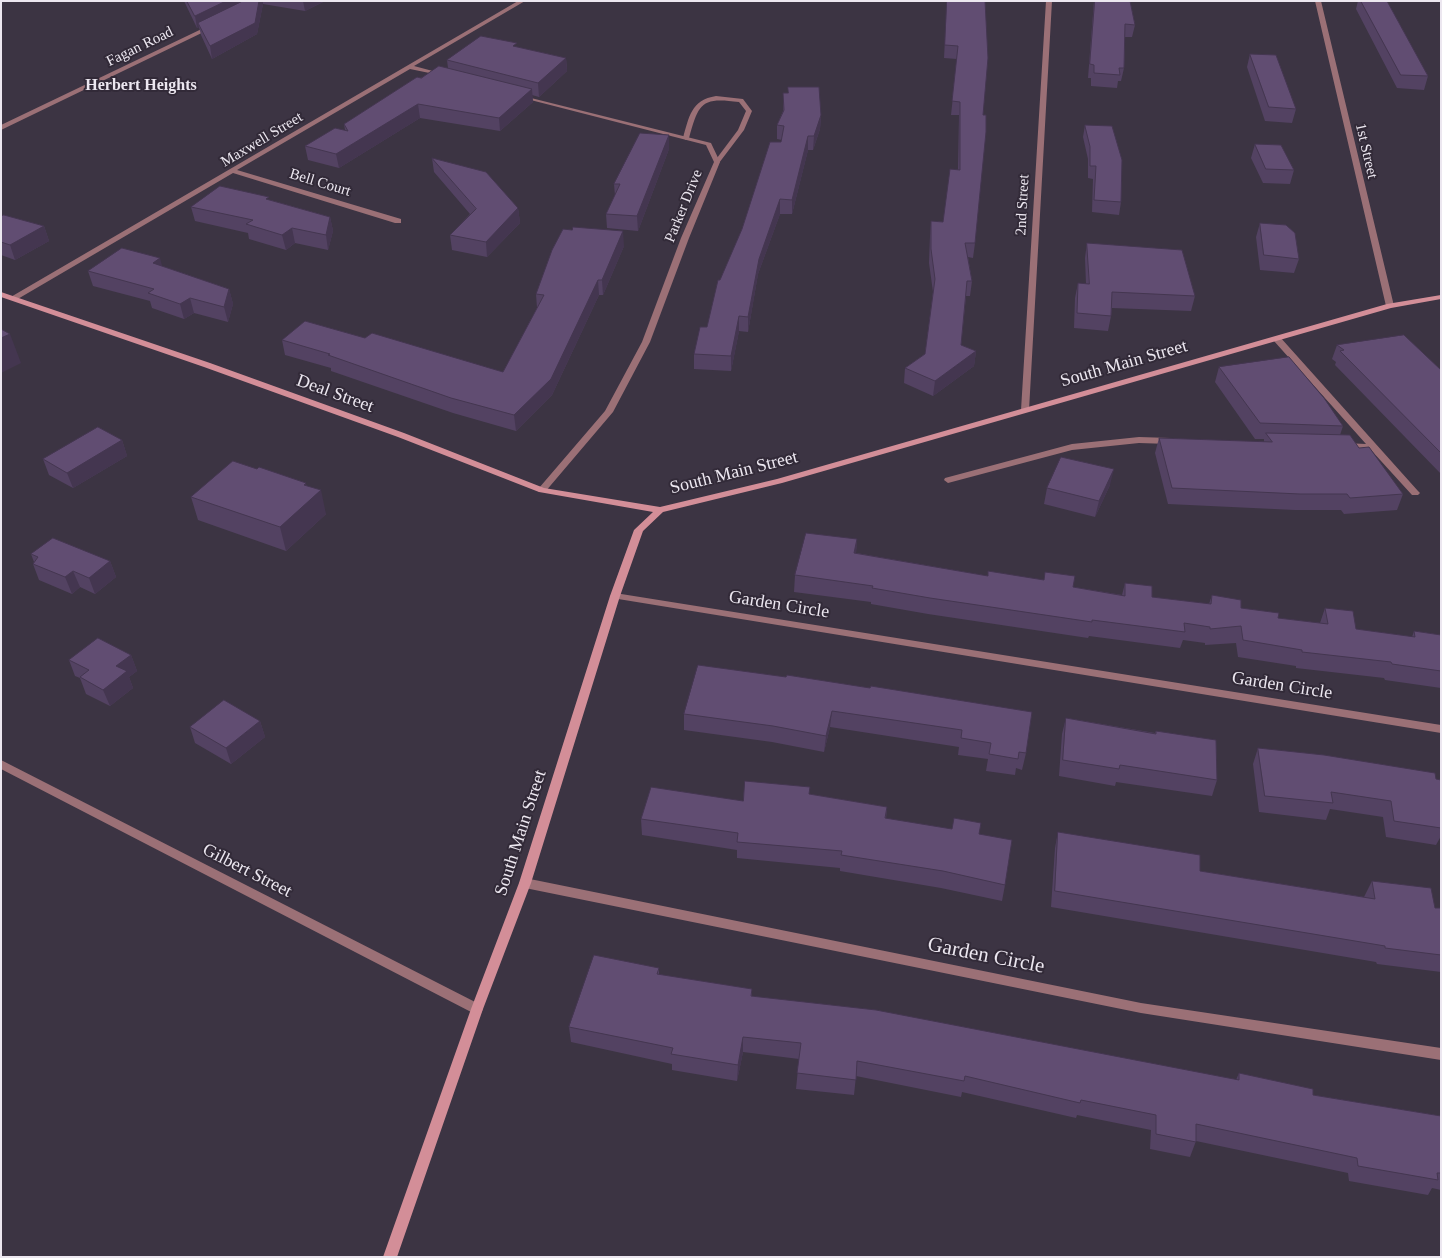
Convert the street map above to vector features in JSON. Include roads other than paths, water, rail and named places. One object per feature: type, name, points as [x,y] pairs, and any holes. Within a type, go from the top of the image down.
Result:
[{"type":"street","name":"Maxwell Street","points":[[14,298],[522,1]]},
{"type":"street","name":"2nd Street","points":[[1025,410],[1048,1]]},
{"type":"street","name":"1st Street","points":[[1318,1],[1390,306]]},
{"type":"street","name":"Fagan Road","points":[[1,128],[215,24]]},
{"type":"street","points":[[409,67],[447,77]]},
{"type":"street","name":"Parker Drive","points":[[514,94],[708,144],[717,162],[685,238],[646,342],[609,412],[542,490]]},
{"type":"street","points":[[686,138],[694,109],[705,100],[724,98],[741,100],[749,111],[740,130],[717,162]]},
{"type":"street","name":"Bell Court","points":[[234,171],[398,221]]},
{"type":"street","name":"Deal Street","points":[[1,294],[207,365],[401,435],[542,490],[660,510]]},
{"type":"street","name":"South Main Street","points":[[390,1257],[477,1009],[525,883],[615,596],[639,530],[660,510],[779,481],[1390,306],[1441,297]]},
{"type":"street","points":[[1277,339],[1415,493]]},
{"type":"street","points":[[948,480],[1072,448],[1139,440],[1177,441]]},
{"type":"street","points":[[1337,445],[1373,447]]},
{"type":"street","name":"Garden Circle","points":[[615,596],[1441,729]]},
{"type":"street","name":"Gilbert Street","points":[[1,764],[477,1009]]},
{"type":"street","name":"Garden Circle","points":[[525,883],[1141,1008],[1441,1054]]},
{"type":"district","name":"Herbert Heights","points":[[141,86]]}]
